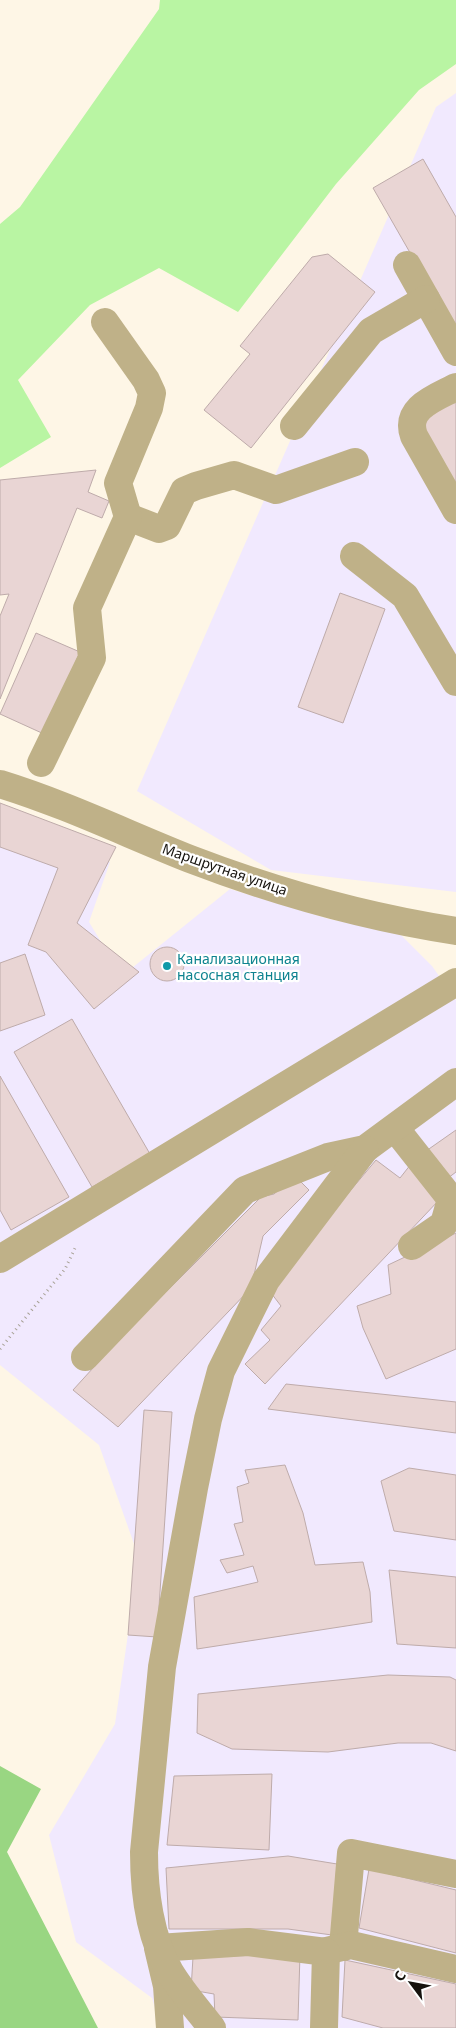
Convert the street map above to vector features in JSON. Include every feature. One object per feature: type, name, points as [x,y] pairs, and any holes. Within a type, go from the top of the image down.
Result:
[{"type":"street","points":[[407,265],[456,352]]},
{"type":"street","points":[[294,426],[371,331],[426,299]]},
{"type":"street","points":[[40,764],[92,658],[87,608],[128,517],[118,482],[149,408],[152,393],[146,380],[104,322]]},
{"type":"street","points":[[456,386],[422,406],[412,417],[410,425],[414,436],[456,510]]},
{"type":"street","points":[[128,517],[159,529],[167,526],[184,491],[196,486],[234,475],[276,490],[354,462]]},
{"type":"street","points":[[354,556],[405,596],[456,682]]},
{"type":"street","name":"Маршрутная улица","points":[[0,784],[192,860],[290,892],[359,913],[456,931]]},
{"type":"street","points":[[0,1259],[456,982]]},
{"type":"street","points":[[170,2028],[167,1986],[144,1877],[152,1759],[162,1667],[208,1418],[221,1371],[266,1280],[365,1149],[456,1082]]},
{"type":"street","points":[[395,1128],[451,1199],[444,1224],[412,1246]]},
{"type":"street","points":[[85,1357],[246,1190],[328,1156],[365,1149]]},
{"type":"street","points":[[324,2028],[334,1949],[351,1853],[456,1874]]},
{"type":"street","points":[[158,1948],[248,1942],[334,1949],[351,1945],[456,1969]]},
{"type":"street","points":[[158,1948],[170,1973],[212,2028]]},
{"type":"path","points":[[0,1349],[65,1269]]},
{"type":"shaded area","points":[[456,93],[456,892],[271,870],[137,791],[436,107]]},
{"type":"shaded area","points":[[0,820],[110,862],[89,922],[122,976],[230,889],[329,919],[399,933],[432,966],[456,1000],[456,2028],[161,2028],[152,1998],[76,1942],[49,1835],[115,1724],[139,1558],[99,1445],[0,1365]]},
{"type":"green space","points":[[160,0],[456,0],[456,64],[419,90],[336,184],[238,312],[159,268],[90,305],[18,380],[51,437],[0,468],[0,224],[20,207],[159,9]]},
{"type":"green space","points":[[0,1766],[41,1789],[7,1852],[98,2028],[0,2028]]},
{"type":"building","points":[[423,159],[456,217],[456,333],[373,188]]},
{"type":"building","points":[[328,254],[375,292],[251,448],[204,410],[250,354],[240,346],[312,257]]},
{"type":"building","points":[[456,398],[456,496],[416,420]]},
{"type":"building","points":[[96,470],[88,492],[109,501],[102,518],[77,508],[0,699],[0,616],[9,594],[0,595],[0,480]]},
{"type":"building","points":[[340,593],[385,609],[343,723],[298,707]]},
{"type":"building","points":[[36,633],[80,652],[44,734],[0,714]]},
{"type":"building","points":[[0,803],[116,847],[77,923],[139,972],[94,1009],[46,952],[28,945],[58,868],[0,847]]},
{"type":"building","name":"Канализационная насосная станция","points":[[167,947],[179,952],[184,964],[179,976],[167,981],[155,976],[150,964],[155,952]]},
{"type":"building","points":[[25,954],[45,1015],[0,1031],[0,963]]},
{"type":"building","points":[[72,1019],[150,1154],[92,1187],[14,1052]]},
{"type":"building","points":[[0,1076],[69,1197],[11,1230],[0,1210]]},
{"type":"building","points":[[456,1130],[456,1172],[448,1178],[426,1151]]},
{"type":"building","points":[[376,1160],[400,1178],[411,1164],[440,1199],[265,1384],[245,1364],[270,1340],[261,1330],[281,1306],[268,1289]]},
{"type":"building","points":[[295,1176],[309,1190],[263,1236],[251,1288],[118,1427],[73,1390],[124,1334],[261,1197],[274,1194]]},
{"type":"building","points":[[456,1233],[456,1349],[386,1379],[363,1328],[357,1306],[391,1294],[388,1265]]},
{"type":"building","points":[[286,1384],[456,1402],[456,1433],[268,1409]]},
{"type":"building","points":[[144,1410],[172,1412],[157,1637],[128,1635]]},
{"type":"building","points":[[285,1465],[303,1513],[315,1565],[363,1562],[370,1592],[372,1622],[197,1649],[194,1597],[258,1582],[253,1566],[227,1573],[220,1560],[244,1555],[234,1524],[243,1522],[237,1487],[249,1483],[245,1470]]},
{"type":"building","points":[[409,1468],[456,1475],[456,1540],[394,1531],[381,1481]]},
{"type":"building","points":[[389,1570],[456,1577],[456,1648],[397,1644]]},
{"type":"building","points":[[388,1675],[450,1677],[456,1680],[456,1751],[431,1743],[398,1743],[328,1752],[232,1749],[197,1733],[198,1694]]},
{"type":"building","points":[[272,1774],[269,1850],[167,1845],[174,1776]]},
{"type":"building","points":[[288,1856],[337,1864],[332,1935],[288,1929],[169,1929],[166,1868]]},
{"type":"building","points":[[369,1869],[456,1890],[456,1953],[359,1928]]},
{"type":"building","points":[[300,1954],[298,2020],[215,2017],[214,1994],[191,1990],[193,1957]]},
{"type":"building","points":[[345,1960],[456,1984],[456,2028],[383,2028],[342,2017]]},
{"type":"place","name":"Канализационная насосная станция","points":[[167,966]]}]
